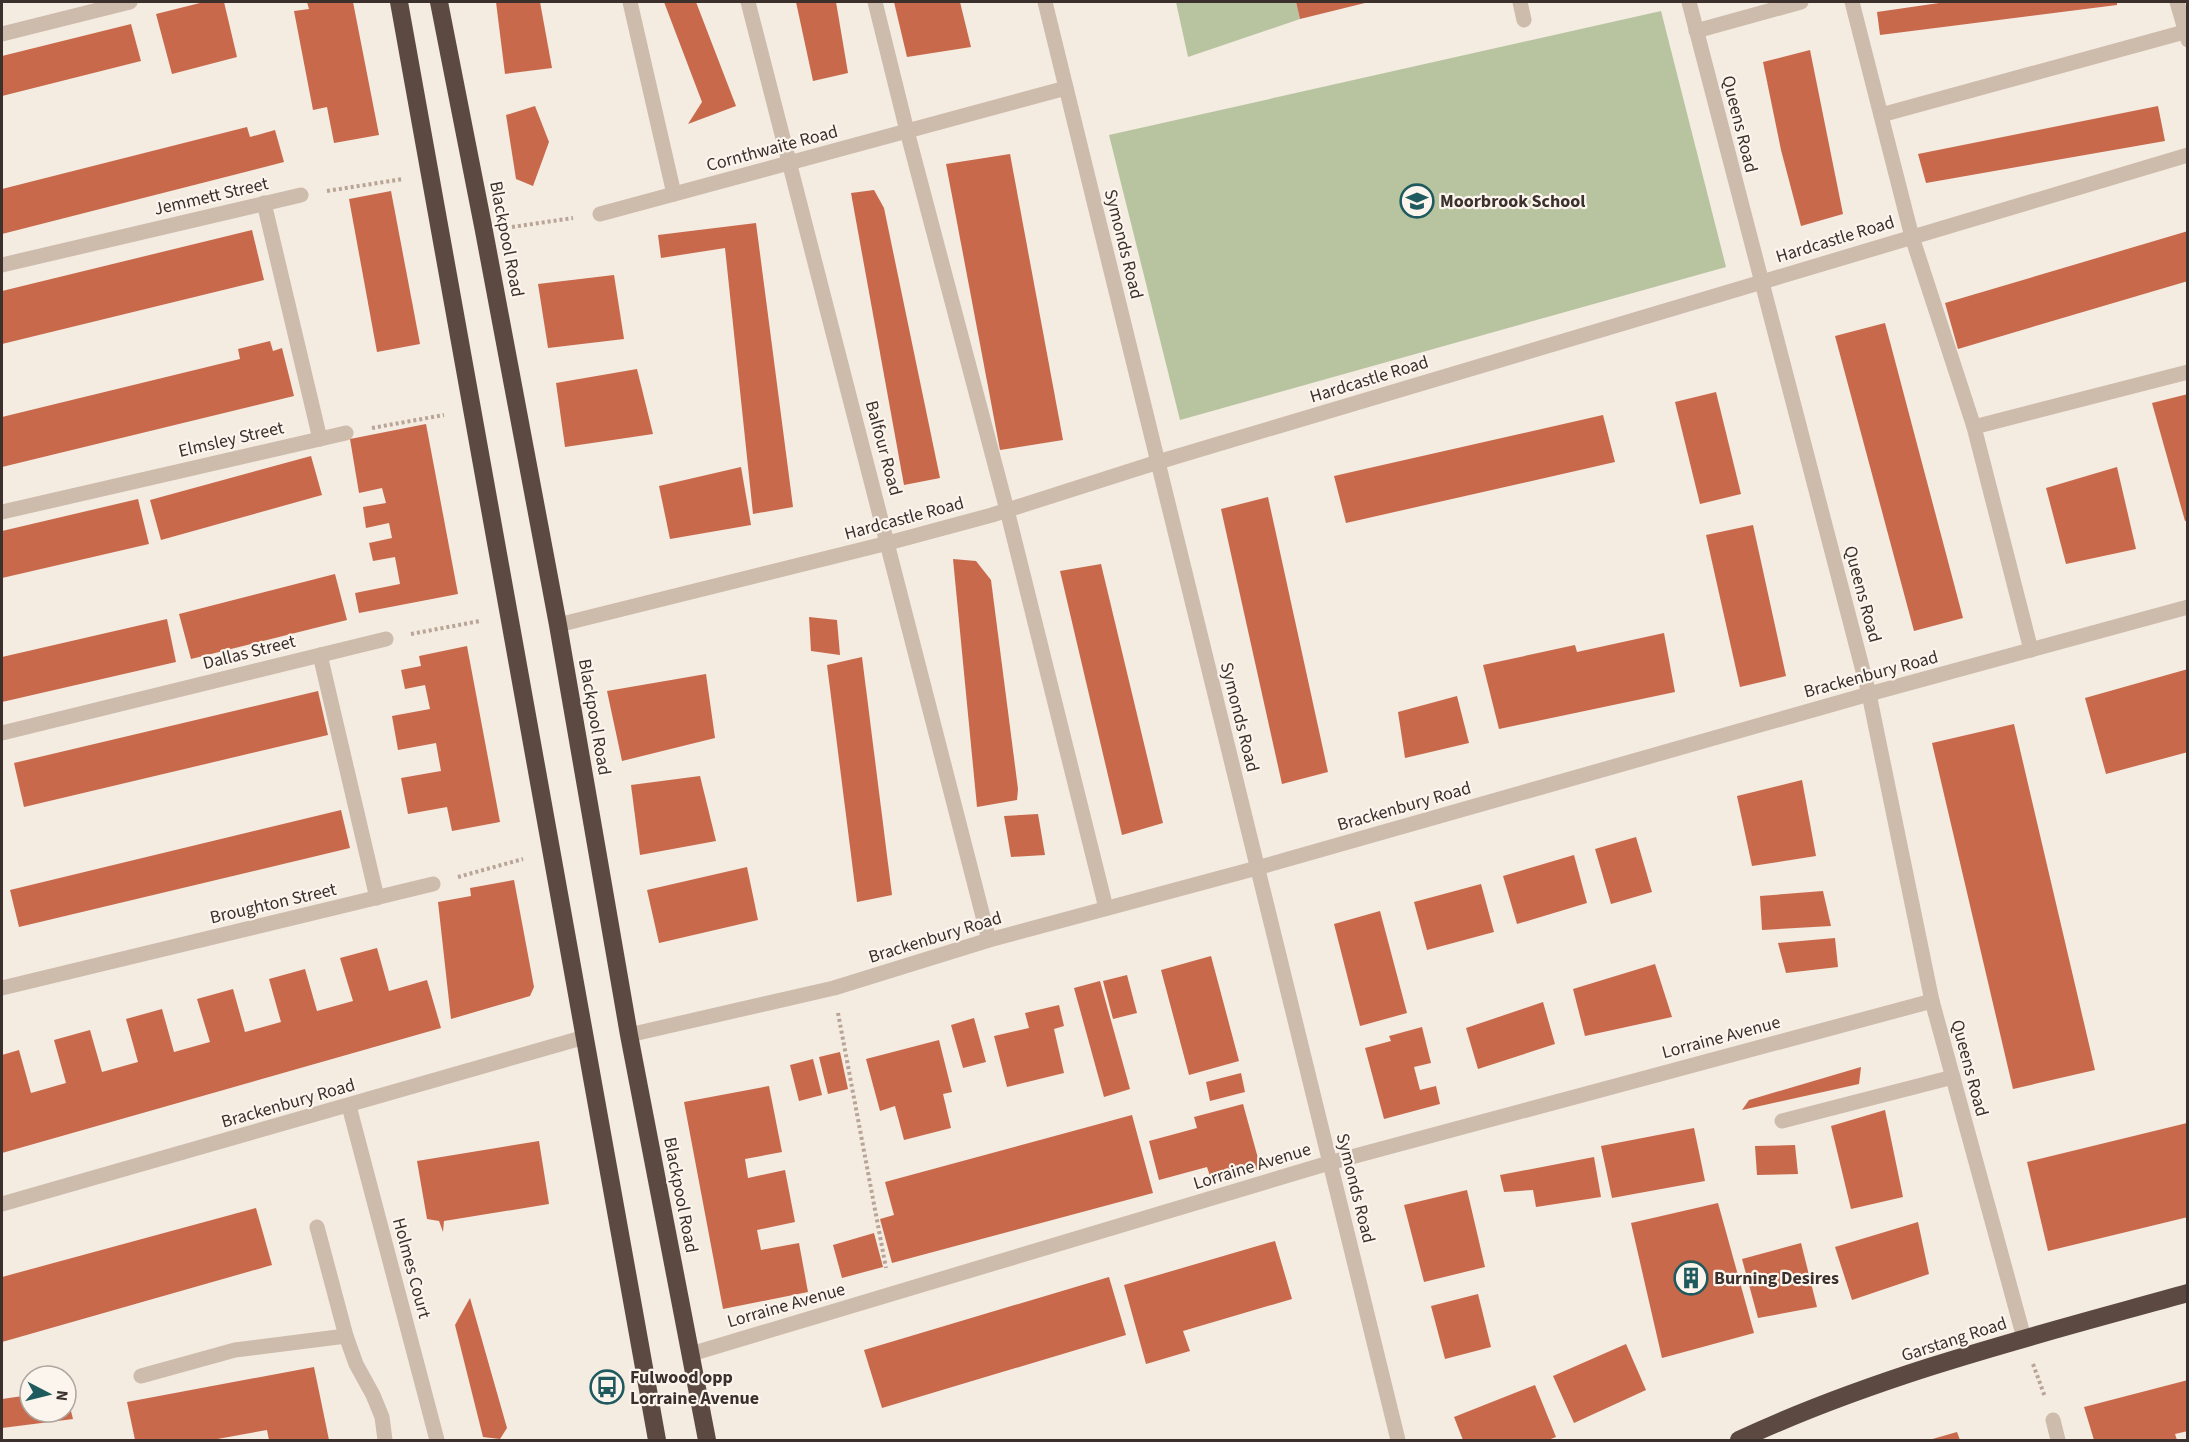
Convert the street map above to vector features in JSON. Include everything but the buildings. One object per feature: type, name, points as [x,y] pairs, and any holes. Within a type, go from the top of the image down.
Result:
[{"type":"highway","points":[[399,2],[657,1440]]},
{"type":"highway","name":"Blackpool Road","points":[[439,2],[558,625],[629,1035],[707,1440]]},
{"type":"highway","name":"Garstang Road","points":[[1739,1440],[1795,1414],[2024,1338],[2187,1293]]},
{"type":"street","points":[[2,34],[130,2]]},
{"type":"street","points":[[630,2],[674,194]]},
{"type":"street","name":"Balfour Road","points":[[748,2],[989,940]]},
{"type":"street","points":[[875,2],[1008,510],[1106,908]]},
{"type":"street","name":"Symonds Road","points":[[1045,2],[1398,1440]]},
{"type":"street","points":[[1520,2],[1524,20]]},
{"type":"street","name":"Queens Road","points":[[1689,2],[1869,694],[1932,1001],[2024,1338]]},
{"type":"street","points":[[1696,31],[1801,2]]},
{"type":"street","points":[[1852,2],[1912,237],[1974,427],[2031,650]]},
{"type":"street","points":[[1881,115],[2187,35],[2177,2]]},
{"type":"street","name":"Cornthwaite Road","points":[[600,214],[1066,88]]},
{"type":"street","name":"Hardcastle Road","points":[[558,625],[992,515],[1158,462],[2187,155]]},
{"type":"street","name":"Jemmett Street","points":[[2,265],[301,195]]},
{"type":"street","points":[[264,204],[320,439]]},
{"type":"street","points":[[1974,427],[2187,372]]},
{"type":"street","name":"Elmsley Street","points":[[2,512],[346,433]]},
{"type":"street","name":"Brackenbury Road","points":[[629,1035],[834,988],[989,940],[1257,868],[1869,694],[2187,607]]},
{"type":"street","name":"Dallas Street","points":[[2,733],[386,639]]},
{"type":"street","points":[[320,655],[377,898]]},
{"type":"street","name":"Broughton Street","points":[[2,988],[433,884]]},
{"type":"street","name":"Lorraine Avenue","points":[[691,1354],[1329,1163],[1932,1001]]},
{"type":"street","name":"Brackenbury Road","points":[[2,1204],[585,1037]]},
{"type":"street","points":[[1782,1121],[1953,1077]]},
{"type":"street","name":"Holmes Court","points":[[349,1106],[437,1440]]},
{"type":"street","points":[[317,1227],[346,1336],[356,1364],[379,1410],[385,1440]]},
{"type":"street","points":[[141,1376],[235,1350],[346,1336]]},
{"type":"street","points":[[2053,1420],[2058,1440]]},
{"type":"path","points":[[301,195],[430,175]]},
{"type":"path","points":[[484,231],[600,214]]},
{"type":"path","points":[[346,433],[471,410]]},
{"type":"path","points":[[386,639],[508,616]]},
{"type":"path","points":[[433,884],[553,851]]},
{"type":"path","points":[[834,988],[891,1295]]},
{"type":"path","points":[[2024,1338],[2053,1420]]},
{"type":"green space","points":[[1176,2],[1296,2],[1300,19],[1188,57]]},
{"type":"green space","name":"Moorbrook School","points":[[1661,11],[1726,267],[1180,420],[1109,135]]},
{"type":"place","name":"Moorbrook School","points":[[1417,201]]},
{"type":"place","name":"Burning Desires","points":[[1691,1278]]},
{"type":"place","name":"Fulwood opp Lorraine Avenue","points":[[607,1387]]}]
